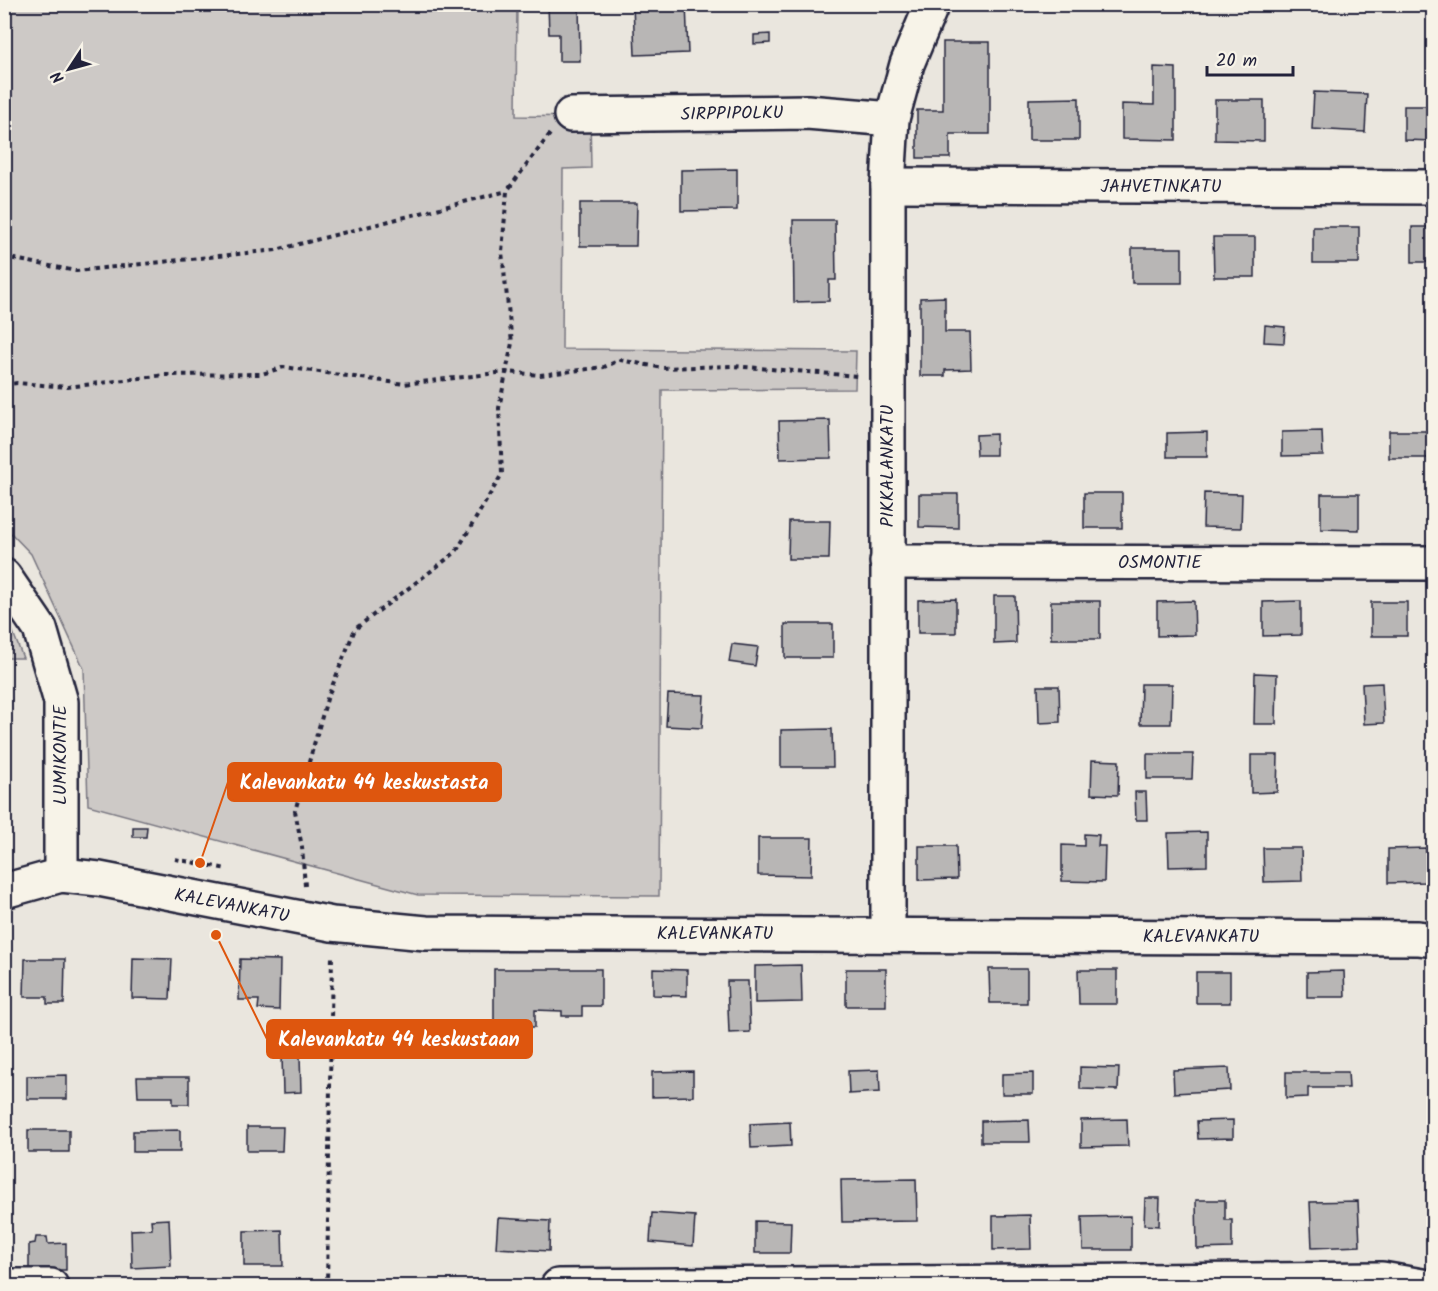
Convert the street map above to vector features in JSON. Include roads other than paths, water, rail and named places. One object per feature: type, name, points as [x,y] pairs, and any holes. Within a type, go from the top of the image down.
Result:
[{"type":"street","name":"PIKKALANKATU","points":[[888,934],[888,185],[892,119],[907,64],[932,4]]},
{"type":"street","name":"SIRPPIPOLKU","points":[[571,115],[807,112],[892,119]]},
{"type":"street","name":"JAHVETINKATU","points":[[888,185],[1434,187]]},
{"type":"street","name":"OSMONTIE","points":[[887,562],[1434,563]]},
{"type":"street","name":"LUMIKONTIE","points":[[4,576],[40,629],[61,702],[61,875]]},
{"type":"street","name":"KALEVANKATU","points":[[4,891],[61,875],[99,879],[332,924],[426,933],[1395,937],[1434,940]]},
{"type":"street","points":[[558,1287],[1382,1279],[1422,1287]]},
{"type":"street","points":[[4,1286],[51,1287]]},
{"type":"place","name":"Kalevankatu 44 keskustasta","points":[[200,863]]},
{"type":"place","name":"Kalevankatu 44 keskustaan","points":[[216,935]]}]
